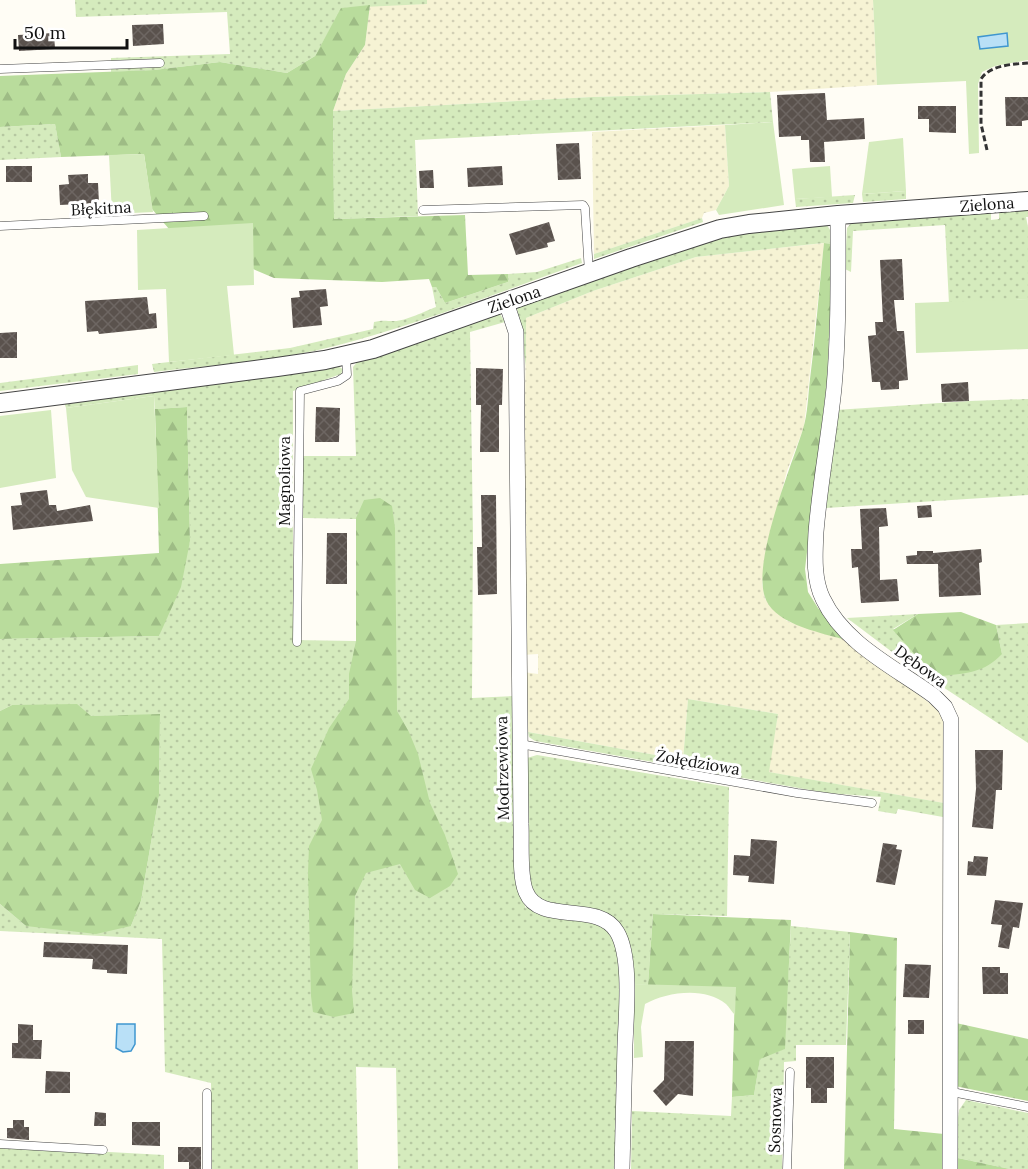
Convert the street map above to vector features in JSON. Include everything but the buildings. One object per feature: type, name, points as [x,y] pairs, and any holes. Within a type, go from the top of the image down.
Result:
[{"type":"street","name":"Zielona","points":[[0,403],[277,367],[373,349],[720,229],[838,215],[1028,201]]},
{"type":"street","name":"Dębowa","points":[[838,215],[834,388],[819,491],[815,569],[822,598],[838,623],[861,645],[934,696],[945,707],[951,720],[952,1092],[950,1169]]},
{"type":"street","name":"Modrzewiowa","points":[[506,302],[516,332],[521,824],[525,891],[531,902],[541,908],[601,918],[612,924],[622,943],[626,964],[622,1169]]},
{"type":"lane","points":[[0,69],[160,63]]},
{"type":"lane","points":[[423,210],[583,205],[589,273]]},
{"type":"lane","name":"Błękitna","points":[[0,226],[204,216]]},
{"type":"lane","name":"Magnoliowa","points":[[297,642],[300,391],[338,381],[347,375],[345,355]]},
{"type":"lane","name":"Żołędziowa","points":[[520,744],[786,791],[872,803]]},
{"type":"lane","name":"Sosnowa","points":[[787,1169],[790,1072]]},
{"type":"lane","points":[[952,1092],[1028,1107]]},
{"type":"lane","points":[[207,1093],[207,1169]]},
{"type":"lane","points":[[0,1144],[104,1150]]},
{"type":"path","points":[[987,150],[981,124],[981,80],[984,75],[1004,65],[1028,63]]},
{"type":"shaded area","points":[[427,0],[873,0],[877,85],[770,92],[592,97],[333,111],[346,74],[365,45],[370,5],[427,4]]},
{"type":"shaded area","points":[[725,125],[729,186],[716,210],[704,213],[702,218],[594,254],[592,132]]},
{"type":"shaded area","points":[[824,243],[804,427],[787,471],[768,542],[762,584],[765,599],[787,621],[849,641],[941,712],[948,742],[944,803],[768,772],[778,714],[688,699],[683,760],[528,732],[523,727],[523,672],[538,674],[538,654],[522,655],[526,318],[593,291],[696,257]]},
{"type":"green space","points":[[75,0],[427,0],[427,4],[342,8],[315,56],[287,73],[220,62],[154,70],[111,72],[111,58],[230,54],[227,12],[76,17]]},
{"type":"green space","points":[[873,0],[1028,0],[1028,60],[995,66],[982,72],[978,84],[979,153],[969,154],[966,81],[877,85]]},
{"type":"green space","points":[[370,5],[365,45],[346,74],[333,111],[334,219],[465,215],[468,275],[508,274],[508,282],[445,303],[436,287],[432,287],[429,279],[382,282],[274,278],[253,269],[253,224],[169,229],[152,209],[144,154],[61,157],[55,124],[0,127],[0,76],[154,70],[220,62],[287,73],[315,56],[341,8]]},
{"type":"green space","points":[[770,92],[773,122],[415,140],[418,216],[334,219],[333,111],[592,97]]},
{"type":"green space","points":[[773,122],[784,205],[719,215],[716,210],[729,186],[725,125]]},
{"type":"green space","points":[[55,124],[61,157],[0,160],[0,127]]},
{"type":"green space","points":[[903,138],[906,191],[862,194],[869,142]]},
{"type":"green space","points":[[144,154],[153,212],[112,214],[109,155]]},
{"type":"green space","points":[[830,166],[832,197],[795,199],[792,169]]},
{"type":"green space","points":[[906,191],[906,199],[863,202],[862,194]]},
{"type":"green space","points":[[855,195],[853,203],[796,207],[795,199]]},
{"type":"green space","points":[[1028,208],[1028,217],[1026,217],[1028,299],[949,304],[945,225],[853,231],[851,272],[845,269],[847,228],[851,223],[991,213],[991,220],[999,219],[999,211]]},
{"type":"green space","points":[[702,218],[703,222],[594,259],[594,254]]},
{"type":"green space","points":[[253,223],[254,285],[227,286],[234,355],[169,362],[166,289],[138,290],[137,230]]},
{"type":"green space","points":[[826,224],[831,231],[833,244],[823,243],[696,257],[593,291],[526,318],[526,366],[517,308],[521,302],[710,240],[761,231]]},
{"type":"green space","points":[[824,243],[833,244],[827,381],[805,569],[808,592],[818,608],[849,641],[803,627],[781,616],[766,600],[763,584],[763,564],[774,515],[806,417]]},
{"type":"green space","points":[[581,258],[582,263],[490,296],[398,328],[335,346],[268,359],[154,372],[152,364],[290,348],[373,329],[374,322],[403,320],[436,307],[432,287],[436,287],[445,303],[508,282],[508,274],[537,272]]},
{"type":"green space","points":[[1028,299],[1028,349],[916,353],[915,303]]},
{"type":"green space","points":[[500,314],[505,322],[470,332],[473,536],[472,698],[514,696],[518,884],[526,909],[530,890],[527,758],[537,755],[729,787],[727,916],[653,914],[648,985],[634,984],[617,1169],[398,1169],[396,1068],[356,1067],[358,1169],[212,1169],[211,1083],[165,1072],[162,939],[0,931],[0,904],[26,926],[131,926],[141,901],[159,796],[160,715],[90,716],[12,705],[0,711],[0,639],[159,636],[190,541],[187,407],[155,409],[154,396],[66,408],[64,402],[339,367],[343,369],[341,374],[293,391],[293,640],[356,641],[356,519],[303,518],[302,456],[356,456],[353,367],[359,360]]},
{"type":"green space","points":[[138,365],[138,374],[0,391],[0,383]]},
{"type":"green space","points":[[154,396],[159,508],[86,497],[72,470],[66,408]]},
{"type":"green space","points":[[1028,399],[1028,495],[826,508],[836,410]]},
{"type":"green space","points":[[187,407],[190,541],[181,587],[159,636],[0,639],[0,564],[159,553],[155,409]]},
{"type":"green space","points":[[51,410],[56,478],[0,488],[0,416]]},
{"type":"green space","points":[[380,498],[392,506],[395,528],[397,711],[418,754],[430,803],[445,835],[458,874],[450,886],[430,898],[415,890],[400,864],[366,873],[355,896],[352,991],[354,1013],[334,1017],[313,1012],[311,996],[309,846],[322,820],[311,769],[329,728],[349,699],[349,674],[356,641],[356,518],[364,500]]},
{"type":"green space","points":[[961,612],[996,625],[1002,654],[982,669],[942,676],[919,659],[893,630],[918,614]]},
{"type":"green space","points":[[918,614],[893,629],[1002,654],[996,625],[1028,623],[1028,743],[908,664],[847,618]]},
{"type":"green space","points":[[688,699],[778,714],[769,772],[944,803],[943,817],[898,809],[896,814],[878,811],[881,797],[827,793],[535,741],[529,737],[528,732],[683,760]]},
{"type":"green space","points":[[77,704],[91,716],[160,714],[159,796],[141,901],[131,926],[96,934],[26,926],[0,904],[0,711],[12,705]]},
{"type":"green space","points":[[653,914],[791,920],[785,1049],[760,1059],[754,1095],[732,1097],[735,988],[648,985]]},
{"type":"green space","points":[[791,926],[850,932],[846,1045],[796,1045],[796,1061],[784,1062],[782,1169],[631,1169],[632,1111],[731,1116],[732,1097],[754,1095],[760,1058],[784,1049]]},
{"type":"green space","points":[[850,932],[897,938],[894,1129],[944,1134],[944,1169],[844,1169]]},
{"type":"green space","points":[[634,984],[736,987],[735,1015],[726,1004],[717,998],[697,993],[674,994],[654,1000],[645,1004],[641,1027],[643,1057],[634,1058]]},
{"type":"green space","points":[[956,1023],[1028,1039],[1028,1101],[955,1086]]},
{"type":"green space","points":[[966,1100],[1028,1113],[1028,1169],[1010,1169],[953,1157],[959,1110]]},
{"type":"green space","points":[[0,1146],[164,1155],[164,1169],[0,1169]]},
{"type":"green space","points":[[953,1157],[1010,1169],[953,1169]]},
{"type":"water","points":[[1007,33],[1008,46],[980,49],[978,37]]},
{"type":"water","points":[[117,1024],[135,1024],[135,1044],[131,1051],[123,1052],[116,1048]]}]
